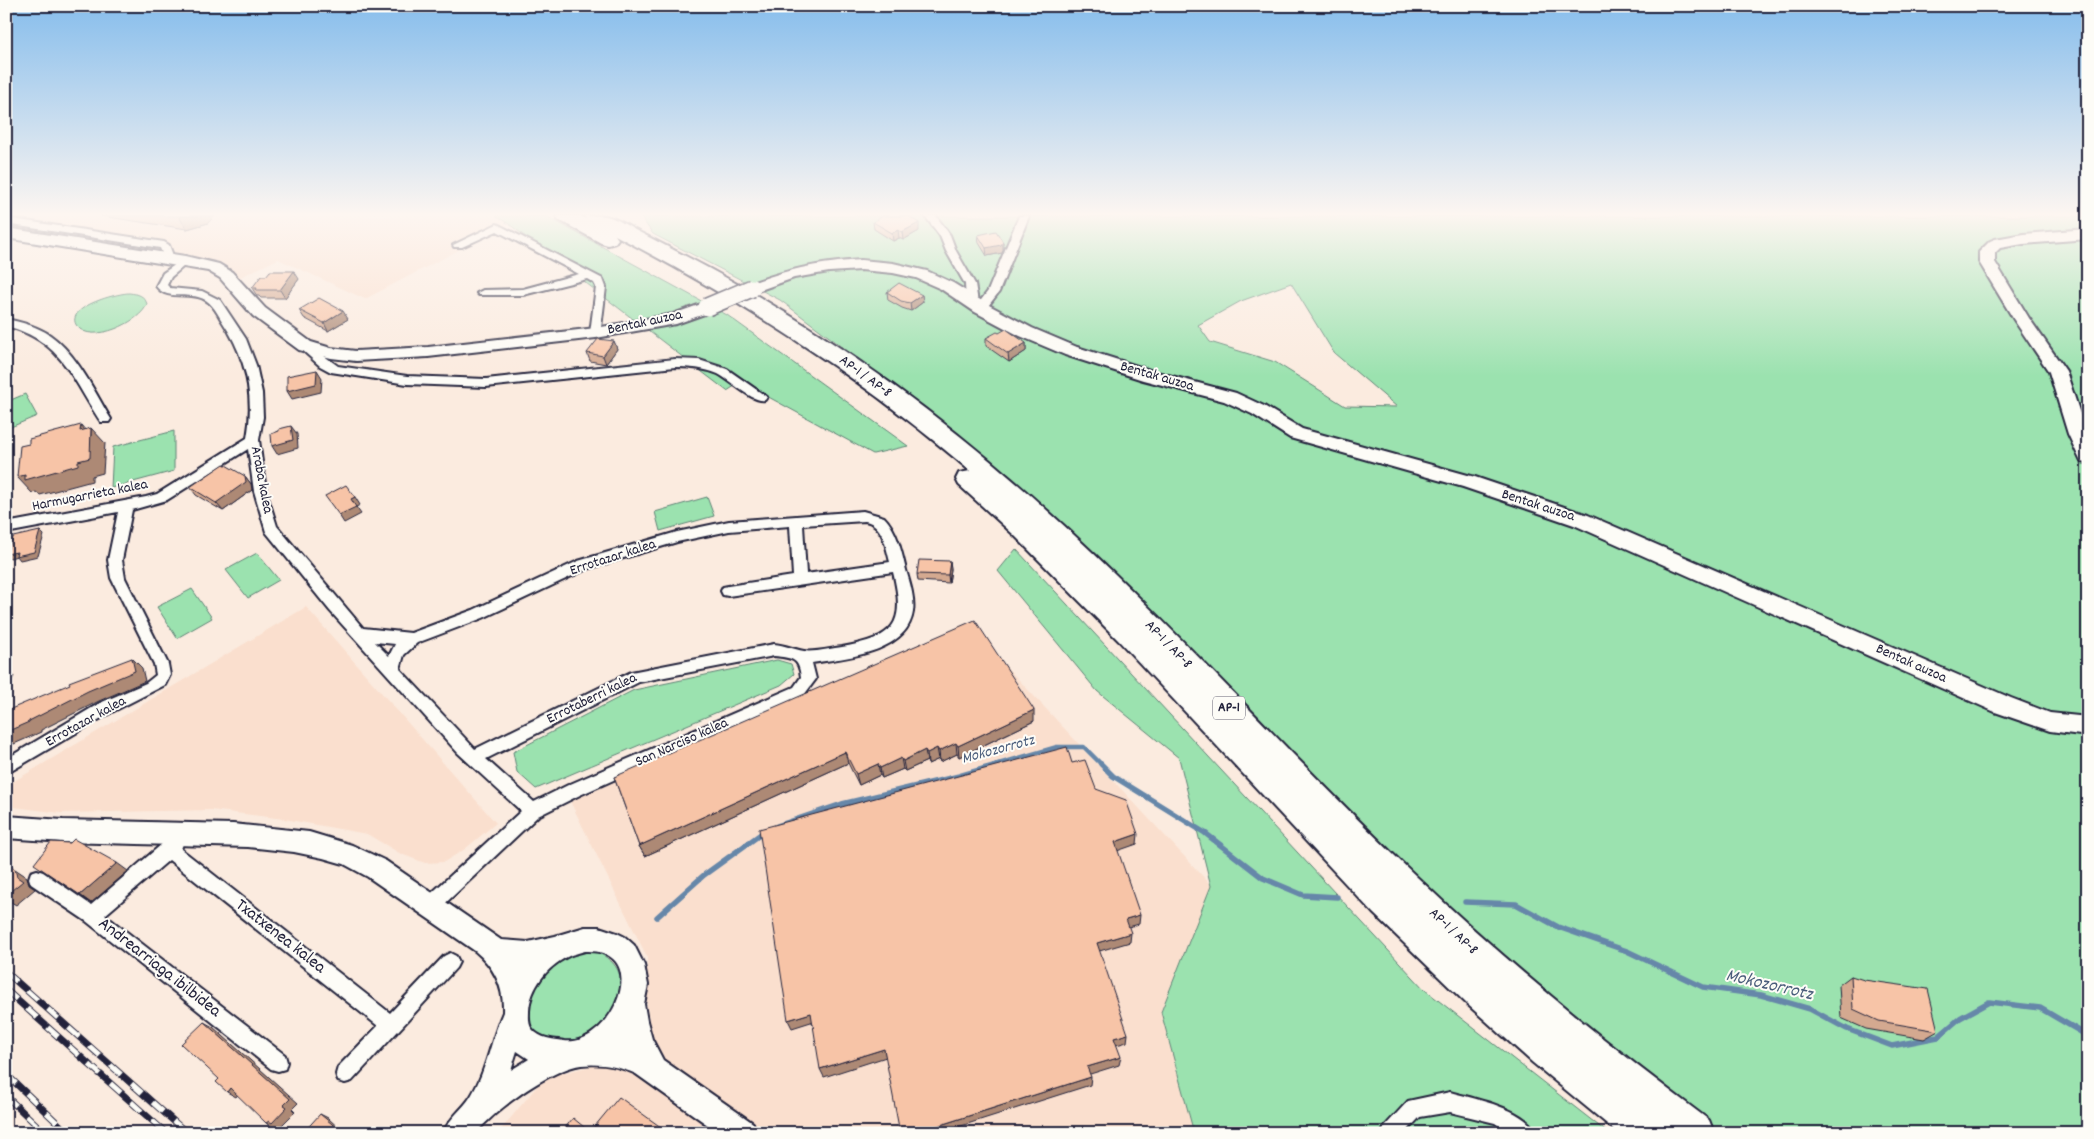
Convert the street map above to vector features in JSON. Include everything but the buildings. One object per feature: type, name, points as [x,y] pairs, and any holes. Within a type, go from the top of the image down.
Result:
[{"type":"highway","name":"AP-1 / AP-8","points":[[665,269],[735,308],[861,393],[949,463],[1001,508],[1089,592],[1370,887],[1437,953],[1558,1061],[1648,1133]]},
{"type":"highway","name":"AP-1 / AP-8","points":[[694,269],[790,325],[876,384],[966,453],[1045,523],[1107,582],[1354,837],[1455,936],[1512,987],[1575,1039],[1696,1133]]},
{"type":"street","name":"Araba kalea","points":[[171,269],[162,286],[167,291],[202,294],[216,302],[240,339],[250,365],[256,392],[257,417],[253,440],[260,491],[271,528],[335,606],[463,748],[532,811]]},
{"type":"street","name":"Bentak auzoa","points":[[216,269],[226,275],[258,312],[305,346],[324,363],[335,369],[407,380],[486,383],[675,363],[698,364],[722,372],[761,397]]},
{"type":"street","points":[[580,269],[599,281],[601,287],[596,333]]},
{"type":"street","name":"Bentak auzoa","points":[[305,346],[331,353],[356,356],[428,352],[596,333],[676,319],[790,274],[817,269]]},
{"type":"street","name":"Bentak auzoa","points":[[899,269],[921,274],[947,286],[1026,332],[1071,351],[1149,376],[1230,397],[1258,410],[1296,434],[1468,482],[1581,520],[2003,705],[2050,722],[2088,727]]},
{"type":"street","points":[[961,269],[970,284],[977,305],[993,292],[1002,269]]},
{"type":"street","points":[[1991,269],[2022,320],[2057,371],[2077,434],[2088,457]]},
{"type":"street","points":[[482,293],[523,292],[590,274]]},
{"type":"street","points":[[6,322],[33,330],[51,341],[66,355],[105,419]]},
{"type":"street","name":"Harmugarrieta kalea","points":[[6,528],[126,506],[162,497],[253,440]]},
{"type":"street","name":"Errotazar kalea","points":[[6,767],[105,708],[151,687],[160,681],[163,675],[152,646],[118,578],[115,560],[126,506]]},
{"type":"street","name":"Errotazar kalea","points":[[392,668],[395,654],[405,643],[412,639],[478,614],[583,565],[717,528],[863,516],[881,522],[887,530],[904,590],[906,608],[902,624],[893,634],[878,644],[803,658]]},
{"type":"street","points":[[796,521],[800,580]]},
{"type":"street","points":[[728,591],[897,566]]},
{"type":"street","name":"Errotazar kalea","points":[[362,634],[412,639]]},
{"type":"street","name":"Errotaberri kalea","points":[[474,757],[636,676],[774,650],[793,652],[803,658]]},
{"type":"street","name":"San Narciso kalea","points":[[532,811],[574,790],[799,691],[809,679],[808,666],[803,658]]},
{"type":"street","points":[[430,906],[532,811]]},
{"type":"street","points":[[6,827],[52,832],[188,832],[269,837],[326,848],[353,857],[368,865],[498,952],[510,974],[518,1030],[526,1043],[538,1051],[552,1055],[596,1051],[622,1054],[646,1064],[742,1133]]},
{"type":"street","name":"Andrearriaga ibilbidea","points":[[188,832],[92,915],[278,1062]]},
{"type":"street","name":"Txatxenea kalea","points":[[168,849],[391,1025]]},
{"type":"street","points":[[37,878],[92,915]]},
{"type":"street","points":[[457,1133],[481,1106],[525,1077],[606,1038],[625,1016],[631,1004],[635,987],[634,972],[628,958],[619,948],[606,941],[591,938],[575,940],[528,954],[498,952]]},
{"type":"street","points":[[481,1106],[501,1060],[521,984],[530,969],[558,946]]},
{"type":"street","points":[[345,1074],[450,962]]},
{"type":"street","points":[[631,1004],[638,1040],[645,1057],[656,1072]]},
{"type":"street","points":[[1392,1133],[1415,1108],[1450,1102],[1499,1115],[1526,1133]]},
{"type":"shaded area","points":[[207,269],[257,269],[226,284]]},
{"type":"shaded area","points":[[300,269],[422,269],[365,299]]},
{"type":"shaded area","points":[[306,607],[496,823],[465,849],[444,862],[425,863],[401,854],[367,834],[284,819],[211,810],[61,813],[6,806],[6,786]]},
{"type":"shaded area","points":[[972,630],[1212,886],[1161,1012],[1194,1133],[498,1133],[544,1078],[595,1065],[651,1037],[647,1006],[647,957],[570,801]]},
{"type":"green space","points":[[568,269],[643,269],[727,315],[908,446],[873,454],[741,382],[727,391]]},
{"type":"green space","points":[[721,269],[2088,269],[2088,1133],[1711,1133],[1514,980],[1040,506],[933,415],[780,300]],"holes":[[[1291,283],[1334,353],[1397,407],[1345,406],[1275,362],[1210,342],[1198,325],[1241,301]]]},
{"type":"green space","points":[[129,293],[140,296],[147,304],[136,318],[115,329],[104,332],[93,333],[84,331],[77,326],[75,319],[84,307],[104,298]]},
{"type":"green space","points":[[25,394],[37,416],[6,429],[6,402]]},
{"type":"green space","points":[[174,431],[174,471],[111,488],[113,447]]},
{"type":"green space","points":[[707,497],[714,516],[660,531],[655,512]]},
{"type":"green space","points":[[1016,549],[1425,990],[1608,1133],[1194,1133],[1161,1012],[1211,886],[1179,758],[1097,691],[998,571]]},
{"type":"green space","points":[[257,553],[279,580],[248,598],[226,570]]},
{"type":"green space","points":[[192,589],[212,618],[177,638],[157,607]]},
{"type":"green space","points":[[777,660],[791,664],[794,674],[781,685],[536,789],[517,772],[513,752],[634,690]]},
{"type":"green space","points":[[590,950],[610,961],[620,976],[620,993],[613,1010],[600,1026],[583,1037],[564,1041],[544,1037],[535,1031],[530,1023],[528,1014],[528,1004],[535,985],[549,964],[572,953]]},
{"type":"waterway","name":"Mokozorrotz","points":[[995,765],[1057,747],[1084,747],[1113,776],[1205,833],[1263,878],[1303,895],[1337,897]]},
{"type":"waterway","name":"Mokozorrotz","points":[[777,826],[842,804],[959,776],[1000,764]]},
{"type":"waterway","name":"Mokozorrotz","points":[[657,917],[704,875],[765,831]]},
{"type":"waterway","name":"Mokozorrotz","points":[[1465,902],[1516,904],[1558,927],[1627,951],[1703,987],[1761,995],[1810,1009],[1847,1029],[1892,1046],[1938,1037],[1960,1018],[1989,1002],[2040,1008],[2088,1036]]},
{"type":"railway","points":[[6,972],[187,1133]]},
{"type":"railway","points":[[6,990],[166,1133]]},
{"type":"railway","points":[[6,1074],[68,1133]]},
{"type":"railway","points":[[6,1096],[45,1133]]}]
